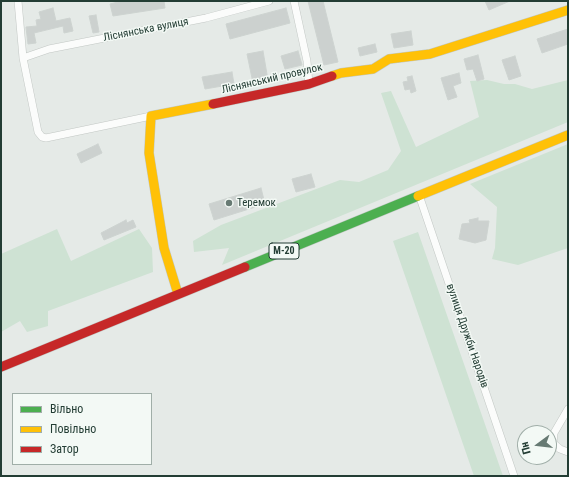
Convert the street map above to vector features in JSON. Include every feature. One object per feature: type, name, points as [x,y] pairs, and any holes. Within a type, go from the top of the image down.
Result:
[{"type":"main road","name":"Ліснянський провулок","points":[[151,116],[309,84],[341,74],[373,69],[389,59],[442,51],[568,10]]},
{"type":"main road","points":[[151,116],[149,153],[164,248],[178,294]]},
{"type":"main road","name":"М-20","points":[[1,367],[568,135]]},
{"type":"street","points":[[18,1],[23,58],[38,132],[42,137],[46,138],[151,116]]},
{"type":"street","name":"Ліснянська вулиця","points":[[23,58],[49,49],[206,18],[269,1]]},
{"type":"street","points":[[294,1],[307,61],[309,84]]},
{"type":"street","name":"вулиця Дружби Народів","points":[[419,196],[514,476]]},
{"type":"street","points":[[568,410],[554,434],[554,443],[560,449],[568,452]]},
{"type":"green space","points":[[487,80],[504,84],[515,84],[532,89],[568,80],[568,122],[222,265],[229,248],[194,252],[193,241],[221,225],[340,180],[359,182],[388,170],[401,151],[381,93],[391,91],[416,147],[479,117],[470,81]]},
{"type":"green space","points":[[568,144],[568,248],[518,265],[492,259],[495,248],[497,207],[470,184]]},
{"type":"green space","points":[[57,229],[71,261],[139,229],[152,248],[153,272],[48,311],[48,326],[27,332],[20,321],[1,332],[1,254]]},
{"type":"green space","points":[[418,232],[503,476],[474,476],[393,241]]},
{"type":"building","points":[[122,1],[164,1],[165,8],[113,16],[110,4]]},
{"type":"building","points":[[308,1],[323,1],[338,62],[324,65]]},
{"type":"building","points":[[485,1],[510,1],[489,10]]},
{"type":"building","points":[[53,8],[56,21],[70,18],[73,31],[64,33],[63,26],[34,33],[36,43],[28,44],[26,27],[37,26],[36,20],[41,19],[39,12]]},
{"type":"building","points":[[286,8],[290,23],[230,39],[226,24]]},
{"type":"building","points":[[96,15],[99,32],[93,33],[89,16]]},
{"type":"building","points":[[568,29],[568,44],[542,53],[537,39]]},
{"type":"building","points":[[411,31],[413,45],[394,48],[391,34]]},
{"type":"building","points":[[375,44],[377,52],[360,56],[358,48]]},
{"type":"building","points":[[263,51],[268,80],[253,83],[247,54]]},
{"type":"building","points":[[298,51],[302,65],[285,69],[281,56]]},
{"type":"building","points":[[478,55],[484,79],[477,81],[473,69],[467,70],[464,59]]},
{"type":"building","points":[[515,56],[521,76],[509,80],[502,60]]},
{"type":"building","points":[[232,72],[234,84],[205,89],[202,77]]},
{"type":"building","points":[[459,73],[461,83],[453,86],[457,97],[448,100],[441,78]]},
{"type":"building","points":[[412,76],[416,91],[411,93],[410,89],[405,90],[403,82],[408,81],[407,77]]},
{"type":"building","points":[[98,144],[102,153],[81,163],[77,154]]},
{"type":"building","points":[[311,174],[315,187],[296,192],[292,179]]},
{"type":"building","points":[[261,188],[265,204],[214,220],[209,204]]},
{"type":"building","points":[[478,218],[478,221],[489,221],[486,240],[475,243],[459,239],[462,224],[470,223],[469,220]]},
{"type":"building","points":[[126,220],[127,223],[133,220],[136,227],[104,240],[101,233]]},
{"type":"traffic: fast","points":[[245,267],[418,196]]},
{"type":"traffic: slow","points":[[332,76],[341,73],[373,69],[389,59],[430,54],[568,10]]},
{"type":"traffic: slow","points":[[178,294],[164,248],[149,153],[151,116],[213,104]]},
{"type":"traffic: slow","points":[[418,196],[568,135]]},
{"type":"traffic: jam","points":[[213,104],[309,84],[332,76]]},
{"type":"traffic: jam","points":[[1,367],[245,267]]},
{"type":"place","name":"Теремок","points":[[229,203]]}]
